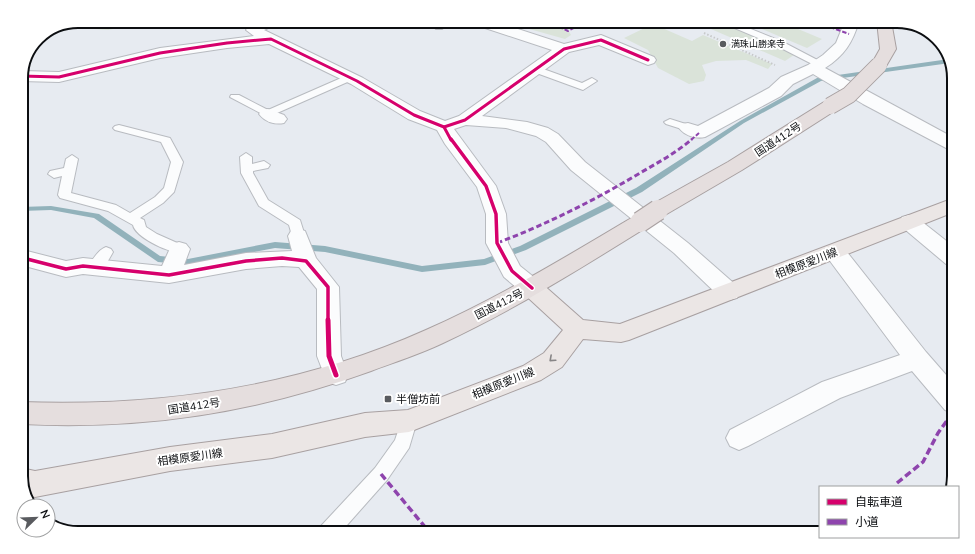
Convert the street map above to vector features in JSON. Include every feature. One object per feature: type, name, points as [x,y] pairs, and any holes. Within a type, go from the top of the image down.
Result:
[{"type":"highway","name":"国道412号","points":[[28,413],[65,416],[146,413],[250,397],[336,374],[434,337],[532,288],[658,210],[735,166],[849,94],[879,65],[888,49],[885,28]]},
{"type":"main road","name":"相模原愛川線","points":[[29,485],[170,459],[272,446],[365,425],[409,421],[532,373],[553,360],[577,329],[621,333],[947,208]]},
{"type":"main road","points":[[532,288],[577,329]]},
{"type":"street","points":[[257,28],[253,30],[348,78],[357,81],[414,116],[444,127],[465,120],[564,49],[600,40],[648,60]]},
{"type":"street","points":[[500,28],[564,49]]},
{"type":"street","points":[[688,128],[699,133],[775,92],[777,88],[798,75],[818,68],[836,54],[846,42],[850,28]]},
{"type":"street","points":[[28,76],[59,77],[160,53],[227,43],[271,39]]},
{"type":"street","points":[[818,68],[869,100],[947,141]]},
{"type":"street","points":[[465,120],[506,123],[542,132],[552,138],[578,166],[618,200],[681,248],[729,292]]},
{"type":"street","points":[[444,127],[451,140],[486,186],[496,214],[498,244],[512,271],[532,288]]},
{"type":"street","points":[[909,222],[947,253]]},
{"type":"street","points":[[298,236],[305,260],[328,287],[329,356],[336,374]]},
{"type":"street","points":[[169,274],[179,249]]},
{"type":"street","points":[[834,252],[917,358],[947,394]]},
{"type":"street","points":[[28,259],[66,269],[83,266],[100,260],[169,274],[282,258],[305,260]]},
{"type":"street","points":[[739,438],[831,390],[917,358]]},
{"type":"lane","points":[[740,28],[780,44],[818,68]]},
{"type":"lane","points":[[536,69],[583,87],[592,81]]},
{"type":"lane","points":[[235,98],[273,117],[348,78]]},
{"type":"lane","points":[[670,122],[688,128]]},
{"type":"lane","points":[[119,128],[166,140],[177,162],[170,189],[159,200],[130,219]]},
{"type":"lane","points":[[72,159],[64,195],[112,208],[139,223],[140,229],[152,237],[179,249]]},
{"type":"lane","points":[[264,165],[247,163],[247,173],[263,203],[295,223],[298,236]]},
{"type":"lane","points":[[54,174],[69,171]]},
{"type":"lane","points":[[334,526],[381,474],[403,443],[409,421]]},
{"type":"path","points":[[704,33],[778,66]]},
{"type":"shaded area","points":[[95,28],[118,28],[108,30],[94,29]]},
{"type":"shaded area","points":[[526,28],[567,28],[571,35],[565,39]]},
{"type":"shaded area","points":[[645,28],[662,28],[692,41],[703,35],[772,64],[768,69],[746,60],[716,61],[702,65],[706,75],[704,81],[689,84],[658,68],[648,50],[624,38]]},
{"type":"shaded area","points":[[742,28],[800,51],[785,61],[711,29]]},
{"type":"shaded area","points":[[760,28],[796,28],[822,39],[807,48]]},
{"type":"waterway","points":[[28,209],[51,208],[96,216],[158,259],[188,262],[275,245],[325,249],[422,269],[485,262],[523,248],[639,190],[742,122],[819,79],[944,62]]},
{"type":"marked path","points":[[562,28],[568,31],[574,28]]},
{"type":"marked path","points":[[833,28],[849,34]]},
{"type":"marked path","points":[[497,243],[536,228],[593,200],[668,157],[699,133]]},
{"type":"marked path","points":[[897,483],[923,462],[938,433],[947,421]]},
{"type":"marked path","points":[[381,474],[424,526]]},
{"type":"cycle path","points":[[28,76],[59,77],[160,53],[227,43],[271,39],[348,78],[357,81],[414,115],[444,127]]},
{"type":"cycle path","points":[[532,288],[512,271],[497,243],[496,214],[486,186],[451,140],[444,127],[465,120],[564,49],[587,42],[601,40],[648,60]]},
{"type":"cycle path","points":[[28,259],[66,269],[83,266],[169,275],[193,272],[246,261],[282,258],[306,261],[328,287],[329,356],[336,375]]},
{"type":"place","name":"満珠山勝楽寺","points":[[723,44]]},
{"type":"place","name":"半僧坊前","points":[[388,399]]}]
